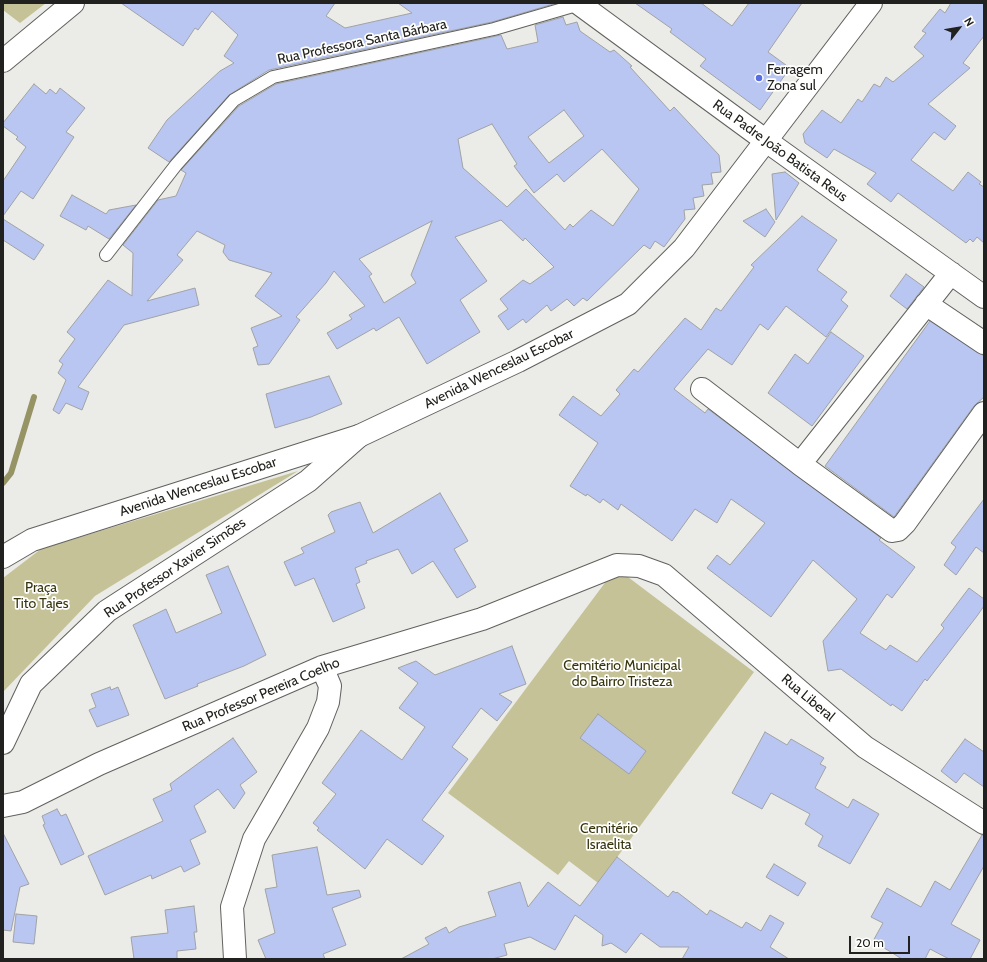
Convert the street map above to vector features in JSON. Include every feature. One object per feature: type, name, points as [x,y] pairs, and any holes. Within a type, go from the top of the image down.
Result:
[{"type":"street","points":[[3,61],[73,3]]},
{"type":"street","name":"Avenida Wenceslau Escobar","points":[[3,557],[32,540],[359,436],[518,361],[628,304],[684,248],[871,3]]},
{"type":"street","name":"Rua Padre João Batista Reus","points":[[579,4],[984,297]]},
{"type":"street","points":[[800,464],[951,273]]},
{"type":"street","points":[[926,304],[984,343]]},
{"type":"street","points":[[702,389],[800,464],[892,531],[898,530],[905,523],[984,413]]},
{"type":"street","name":"Rua Professor Xavier Simões","points":[[3,743],[31,684],[107,611],[308,480],[359,436]]},
{"type":"street","name":"Rua Professor Pereira Coelho","points":[[3,806],[23,802],[99,764],[322,667],[482,619],[617,565],[639,566]]},
{"type":"street","name":"Rua Liberal","points":[[639,566],[664,575],[866,747],[984,823]]},
{"type":"street","points":[[234,959],[232,907],[254,839],[318,728],[328,702],[330,686],[322,667]]},
{"type":"lane","name":"Rua Professora Santa Bárbara","points":[[106,255],[176,166],[234,100],[272,77],[494,29],[579,4]]},
{"type":"green space","points":[[3,3],[46,3],[20,23],[3,10]]},
{"type":"green space","name":"Praça Tito Tajes","points":[[298,471],[95,596],[3,692],[3,578],[41,549]]},
{"type":"green space","name":"Cemitério Municipal do Bairro Tristeza","points":[[616,568],[754,672],[598,883],[569,861],[558,875],[448,793]]},
{"type":"building","points":[[121,3],[335,3],[326,16],[345,28],[412,13],[398,3],[557,3],[492,22],[269,70],[229,95],[169,162],[148,148],[167,120],[220,71],[234,63],[224,56],[238,35],[212,11],[198,30],[195,28],[183,46]]},
{"type":"building","points":[[635,3],[701,3],[732,26],[749,3],[802,3],[768,52],[790,68],[760,110],[700,66],[706,59],[670,32],[672,29]]},
{"type":"building","points":[[951,3],[984,3],[984,36],[963,63],[970,68],[928,104],[956,126],[945,140],[934,132],[911,160],[953,191],[968,172],[981,182],[979,184],[984,187],[984,243],[977,237],[973,242],[970,239],[966,243],[898,193],[891,202],[867,184],[876,173],[834,149],[827,158],[805,143],[803,134],[822,110],[841,123],[858,99],[862,102],[874,84],[880,87],[886,77],[893,82],[924,56],[914,47],[926,33],[922,31],[940,9],[945,13]]},
{"type":"building","points":[[563,17],[566,25],[577,22],[580,31],[610,52],[614,50],[632,66],[630,67],[670,111],[674,107],[719,155],[721,172],[711,173],[713,184],[702,185],[704,196],[693,198],[695,209],[684,210],[685,219],[664,247],[655,241],[650,249],[644,245],[587,301],[583,298],[574,306],[567,299],[551,311],[547,305],[526,323],[523,319],[508,330],[498,316],[508,309],[500,299],[523,280],[530,284],[554,267],[525,238],[523,241],[501,220],[455,237],[487,281],[460,300],[480,332],[427,364],[399,317],[376,331],[374,328],[337,349],[327,333],[352,319],[349,315],[365,306],[334,271],[326,283],[296,317],[300,320],[269,364],[258,365],[253,348],[258,346],[251,328],[282,316],[255,296],[272,273],[229,260],[223,252],[225,245],[197,231],[177,255],[183,260],[147,301],[195,288],[199,305],[124,325],[78,387],[89,392],[82,410],[66,403],[59,414],[53,410],[66,380],[58,373],[63,364],[59,361],[75,339],[67,332],[108,280],[132,296],[133,253],[123,245],[158,200],[176,196],[186,173],[181,170],[239,106],[276,84],[501,35],[507,49],[538,42],[535,25]],"holes":[[[564,110],[584,136],[549,163],[528,137]],[[492,124],[517,164],[514,166],[534,193],[557,174],[564,182],[602,149],[639,189],[613,226],[591,210],[573,227],[570,224],[565,230],[526,189],[507,207],[463,168],[458,139]],[[432,221],[411,275],[416,283],[384,303],[369,276],[372,274],[359,259]]]},
{"type":"building","points":[[34,84],[46,94],[50,89],[56,94],[60,88],[85,108],[66,132],[74,137],[33,199],[21,191],[3,216],[3,181],[26,147],[16,139],[18,137],[3,126],[3,123]]},
{"type":"building","points":[[785,172],[799,183],[776,220],[772,174]]},
{"type":"building","points":[[72,195],[106,214],[109,210],[136,205],[109,239],[88,226],[86,230],[60,216]]},
{"type":"building","points":[[766,209],[775,222],[765,237],[743,221]]},
{"type":"building","points":[[802,216],[837,240],[817,270],[847,292],[841,300],[848,306],[826,337],[786,306],[768,330],[760,324],[732,365],[708,349],[674,389],[705,413],[708,409],[881,538],[879,540],[915,567],[892,598],[887,594],[860,633],[886,650],[890,645],[917,662],[944,628],[941,625],[969,588],[984,599],[984,606],[977,616],[927,681],[925,679],[902,711],[892,704],[891,706],[841,669],[828,671],[823,641],[857,599],[813,560],[771,617],[707,568],[717,555],[730,565],[765,523],[731,499],[717,523],[695,509],[672,541],[621,504],[618,510],[603,499],[600,503],[587,494],[586,496],[570,486],[598,443],[559,415],[573,396],[601,416],[620,394],[616,390],[634,369],[638,372],[685,318],[701,330],[716,308],[721,311],[754,267],[751,265]]},
{"type":"building","points":[[3,219],[44,245],[34,260],[3,240]]},
{"type":"building","points":[[906,274],[924,287],[907,309],[890,296]]},
{"type":"building","points":[[930,321],[984,356],[984,397],[974,406],[894,517],[825,466]]},
{"type":"building","points":[[831,332],[864,356],[812,426],[768,393],[795,354],[808,364]]},
{"type":"building","points":[[329,376],[342,404],[311,417],[275,428],[266,394]]},
{"type":"building","points":[[440,493],[468,541],[454,549],[476,587],[457,598],[433,561],[412,574],[398,549],[366,561],[367,563],[355,568],[360,582],[356,584],[365,608],[333,622],[314,578],[295,586],[284,562],[304,553],[301,548],[335,532],[328,515],[331,512],[360,502],[373,533]]},
{"type":"building","points":[[984,499],[984,553],[976,547],[956,575],[944,565],[956,547],[951,543]]},
{"type":"building","points":[[228,566],[266,655],[244,666],[197,684],[198,686],[165,699],[133,625],[166,609],[176,633],[222,613],[206,575]]},
{"type":"building","points":[[512,646],[526,684],[499,694],[512,702],[497,721],[481,708],[452,747],[468,759],[422,820],[444,836],[422,865],[387,839],[365,869],[317,830],[319,828],[313,823],[336,794],[322,783],[361,730],[402,760],[425,727],[399,708],[418,683],[398,668],[416,661],[435,675]]},
{"type":"building","points":[[110,687],[111,690],[118,687],[129,715],[97,727],[89,710],[96,707],[91,694]]},
{"type":"building","points":[[598,714],[646,751],[629,774],[580,738]]},
{"type":"building","points":[[765,732],[787,745],[791,739],[824,758],[820,764],[826,767],[815,788],[848,808],[853,799],[879,814],[850,864],[818,846],[823,836],[805,824],[810,814],[771,793],[762,809],[732,793]]},
{"type":"building","points":[[233,738],[257,772],[240,785],[245,793],[234,809],[218,789],[194,806],[206,832],[190,840],[200,864],[184,872],[181,866],[152,879],[151,875],[105,895],[88,856],[163,821],[153,799],[172,790],[170,784]]},
{"type":"building","points":[[965,739],[984,752],[984,787],[964,773],[956,783],[941,771]]},
{"type":"building","points":[[57,809],[61,816],[66,814],[84,854],[61,865],[43,825],[45,824],[42,816]]},
{"type":"building","points":[[3,833],[29,884],[20,887],[11,931],[3,930]]},
{"type":"building","points":[[982,835],[984,835],[984,866],[951,924],[980,940],[970,959],[949,959],[930,949],[925,959],[902,959],[873,941],[883,923],[871,917],[887,888],[921,907],[935,881],[950,890]]},
{"type":"building","points":[[317,847],[327,895],[359,890],[361,897],[332,908],[346,945],[323,954],[325,959],[266,959],[258,940],[275,933],[265,889],[277,887],[272,855]]},
{"type":"building","points":[[617,857],[668,897],[673,891],[676,893],[677,892],[707,915],[710,910],[742,928],[746,922],[761,931],[770,915],[784,923],[770,947],[789,959],[682,959],[689,947],[660,947],[641,933],[626,953],[611,943],[602,946],[603,935],[575,915],[555,950],[530,937],[504,944],[507,955],[492,959],[401,959],[429,944],[425,938],[446,927],[449,933],[459,927],[496,916],[488,892],[520,882],[528,907],[548,882],[580,906]]},
{"type":"building","points":[[774,864],[806,883],[798,896],[766,877]]},
{"type":"building","points":[[194,906],[197,932],[194,932],[196,949],[177,951],[177,959],[134,959],[131,937],[168,933],[165,910]]},
{"type":"building","points":[[16,914],[37,916],[34,944],[13,942]]},
{"type":"waterway","points":[[3,483],[11,473],[34,397]]},
{"type":"place","name":"Ferragem Zona sul","points":[[759,78]]},
{"type":"park label","name":"Cemitério Israelita","points":[[609,838]]}]
